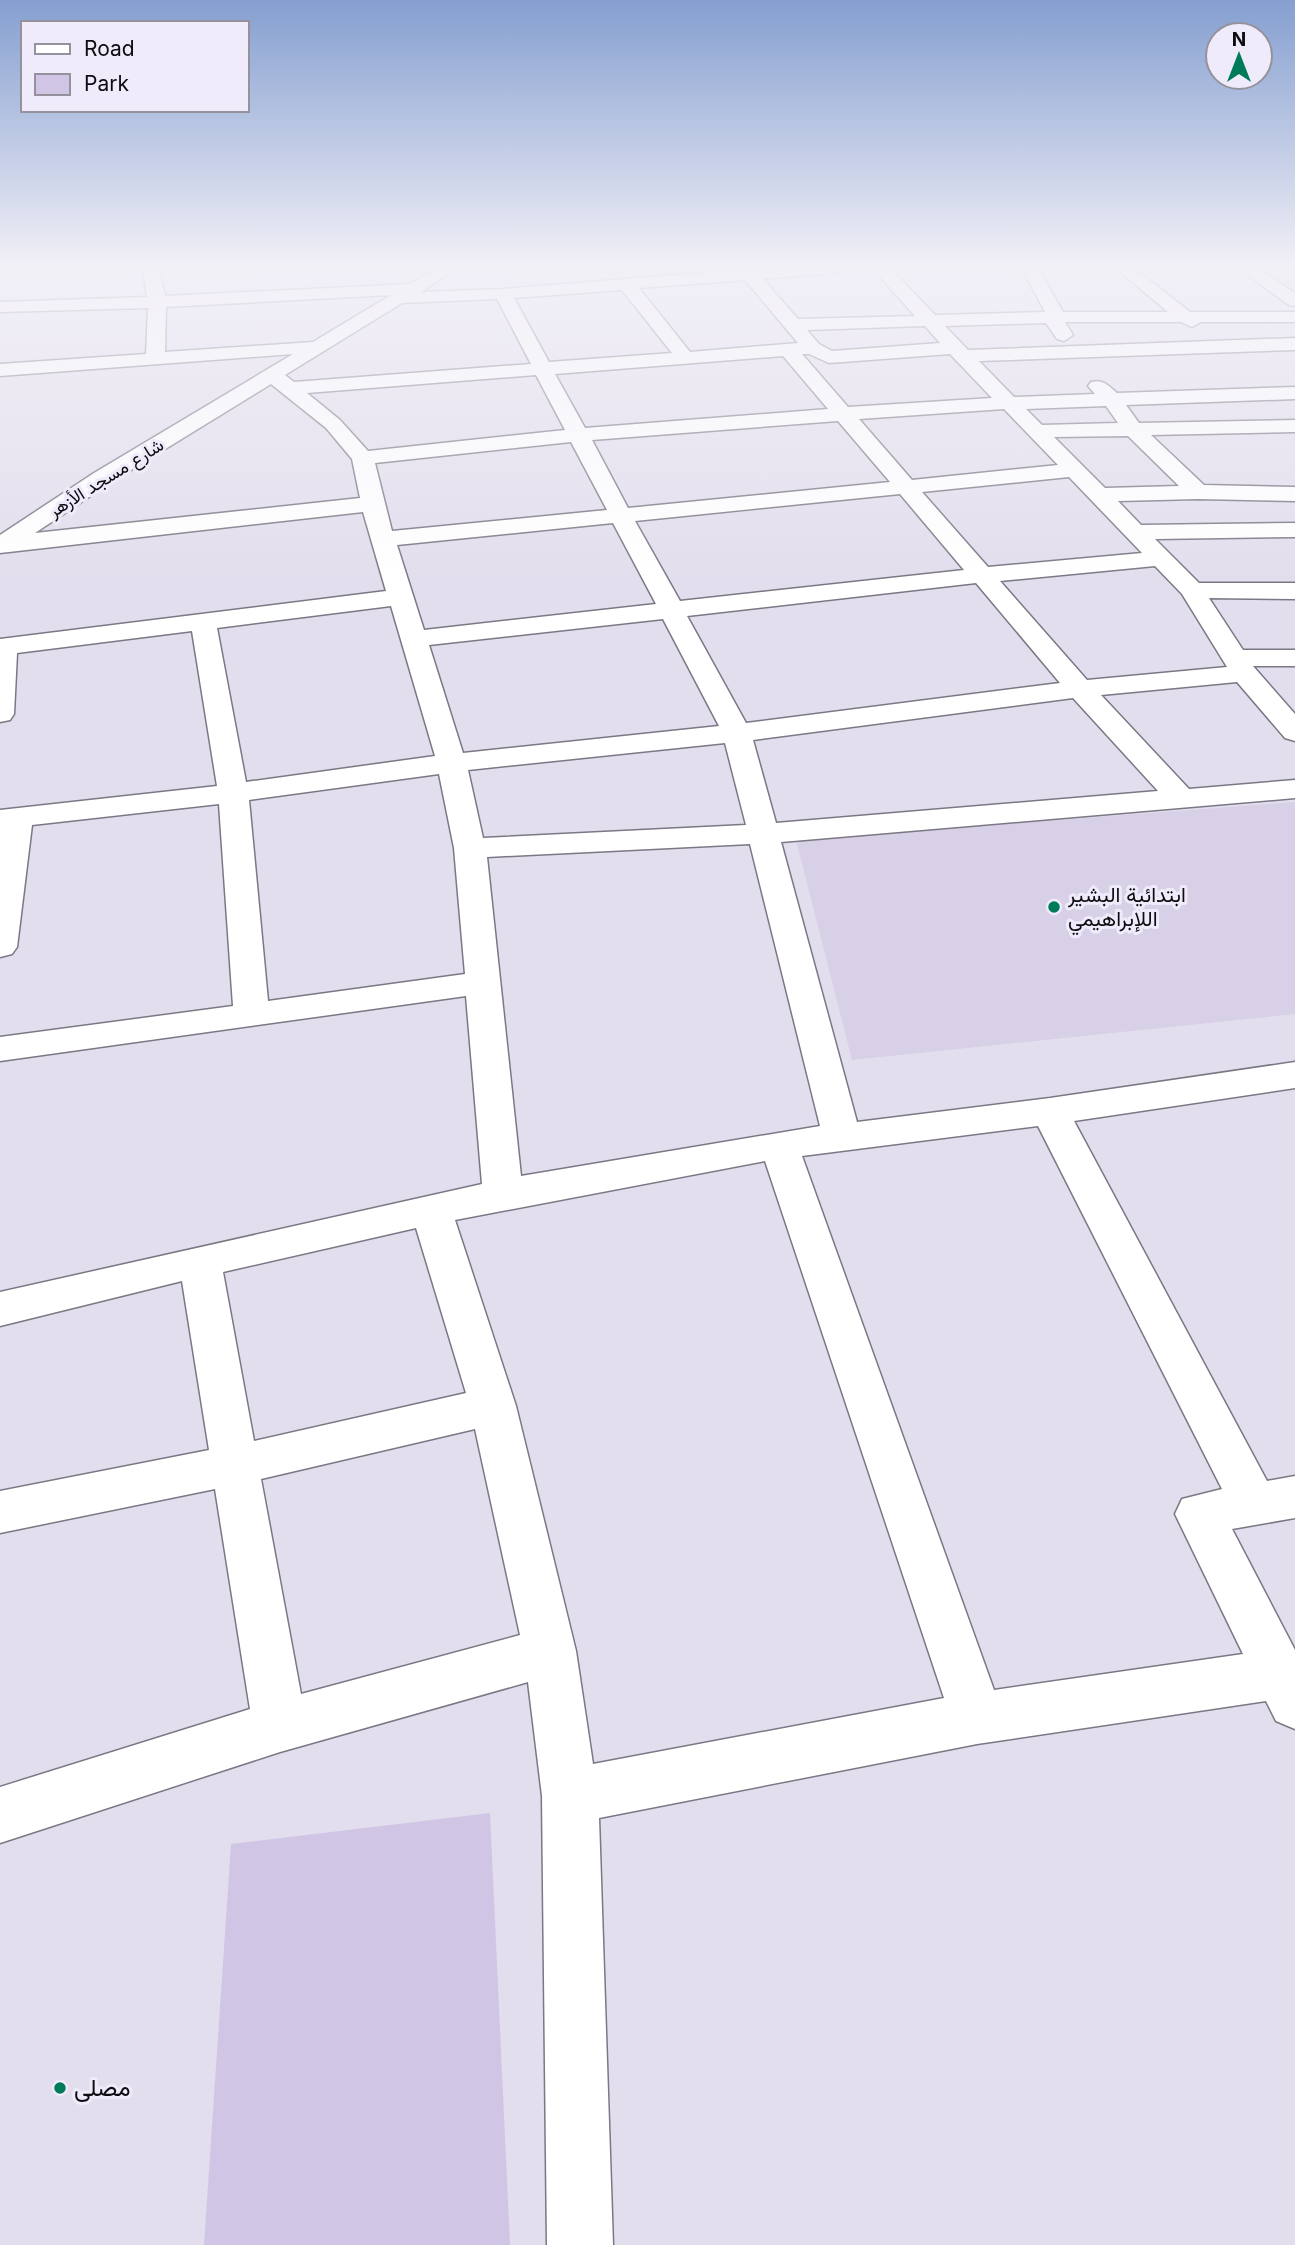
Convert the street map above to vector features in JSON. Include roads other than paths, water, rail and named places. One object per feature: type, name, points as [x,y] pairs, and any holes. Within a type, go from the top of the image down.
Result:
[{"type":"street","name":"شارع مسجد الأزهر","points":[[2,545],[102,478],[282,370]]},
{"type":"street","points":[[292,388],[519,370]]},
{"type":"street","points":[[542,370],[580,435],[618,514],[737,733],[761,834],[842,1136]]},
{"type":"street","points":[[813,370],[841,413],[904,487],[1080,689],[1181,797]]},
{"type":"street","points":[[977,370],[1192,590],[1239,666],[1295,732]]},
{"type":"street","points":[[1077,370],[1112,400],[1131,427],[1198,492]]},
{"type":"street","points":[[1252,370],[1291,397]]},
{"type":"street","points":[[273,375],[333,424],[363,458],[372,504],[452,763],[470,849],[503,1194]]},
{"type":"street","points":[[1082,377],[1115,376]]},
{"type":"street","points":[[990,382],[1014,381]]},
{"type":"street","points":[[363,458],[580,435],[841,413],[1112,400],[1291,397]]},
{"type":"street","points":[[1038,431],[1131,427],[1295,426]]},
{"type":"street","points":[[383,539],[1075,470]]},
{"type":"street","points":[[1100,495],[1198,492],[1295,494]]},
{"type":"street","points":[[2,545],[372,504]]},
{"type":"street","points":[[1137,532],[1295,530]]},
{"type":"street","points":[[413,639],[673,612],[983,575],[1161,558]]},
{"type":"street","points":[[1192,590],[1295,591]]},
{"type":"street","points":[[0,714],[2,647],[401,597]]},
{"type":"street","points":[[203,621],[233,793],[251,1014]]},
{"type":"street","points":[[0,947],[9,818],[233,793],[452,763],[737,733],[1295,658]]},
{"type":"street","points":[[470,849],[761,834],[1295,789]]},
{"type":"street","points":[[0,1049],[483,983]]},
{"type":"street","points":[[0,1309],[200,1261],[503,1194],[779,1145],[1050,1111],[1295,1075]]},
{"type":"street","points":[[570,1796],[976,1718],[1288,1688],[1199,1514],[1275,1501],[1050,1111]]},
{"type":"street","points":[[779,1145],[976,1718]]},
{"type":"street","points":[[431,1209],[493,1406],[550,1651],[570,1796],[580,2245]]},
{"type":"street","points":[[200,1261],[279,1726]]},
{"type":"street","points":[[0,1512],[236,1465],[493,1406]]},
{"type":"street","points":[[0,1815],[279,1726],[550,1651]]},
{"type":"place","name":"ابتدائية البشير اللإبراهيمي","points":[[1054,907]]},
{"type":"place","name":"مصلى","points":[[60,2088]]}]
